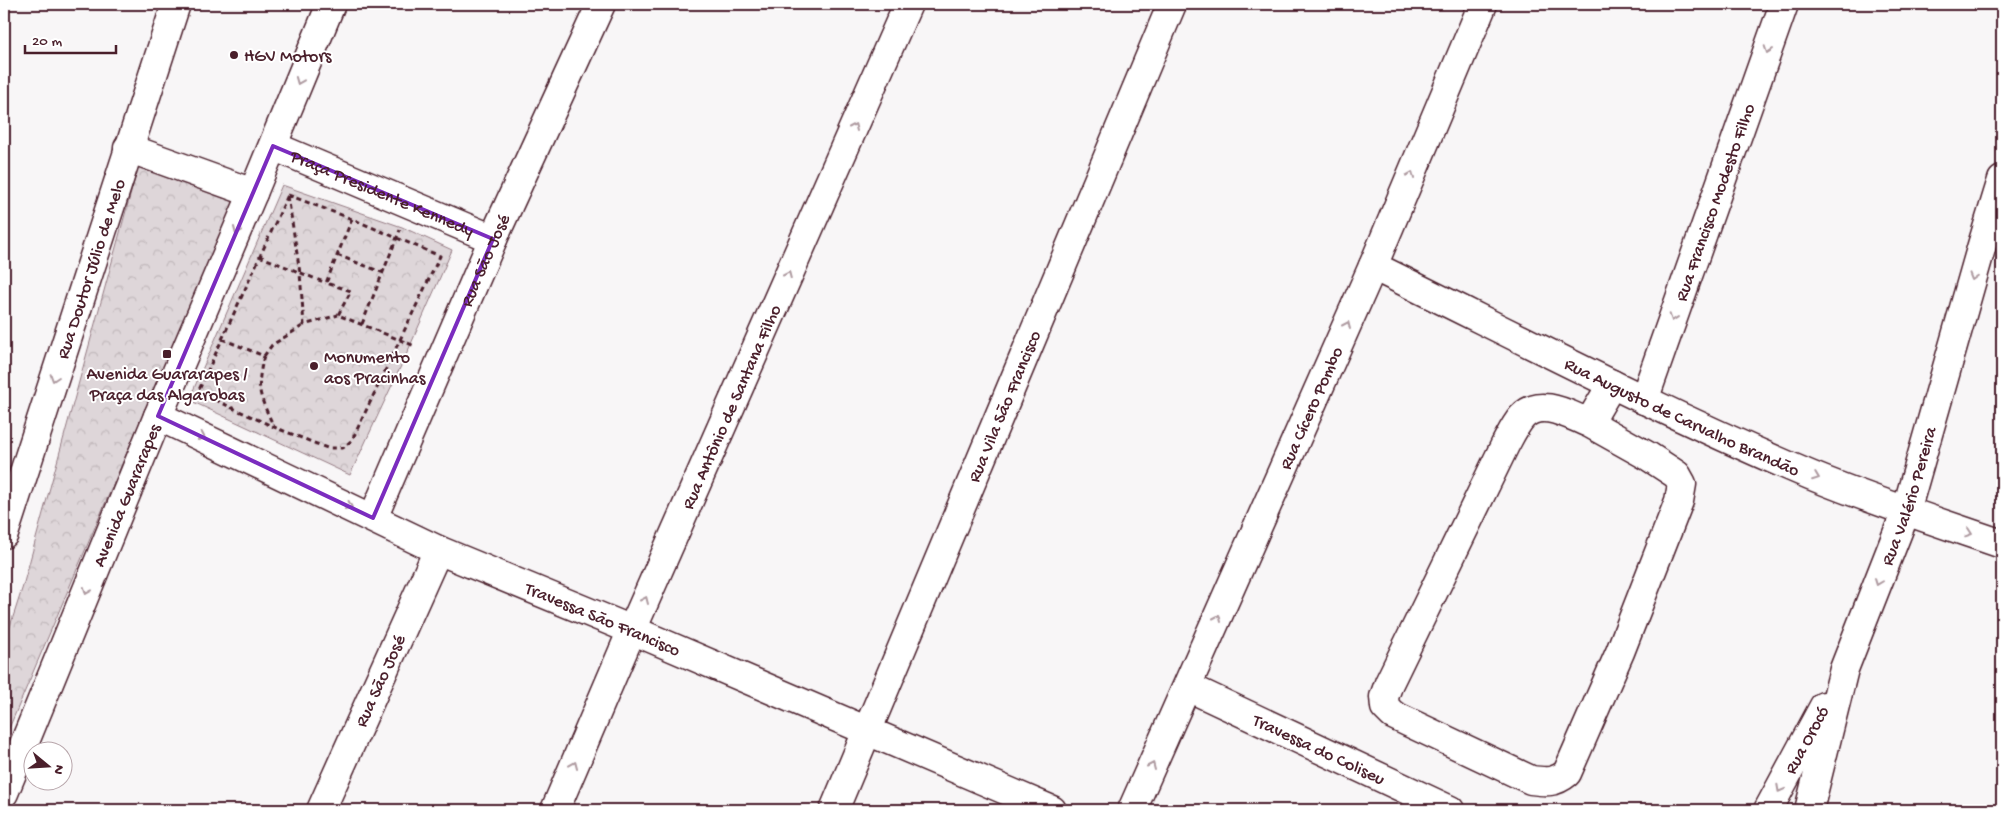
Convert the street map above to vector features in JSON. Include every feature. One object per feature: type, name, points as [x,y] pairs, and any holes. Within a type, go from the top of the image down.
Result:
[{"type":"street","name":"Rua Doutor Júlio de Melo","points":[[4,534],[176,4]]},
{"type":"street","name":"Avenida Guararapes","points":[[4,793],[158,416],[331,4]]},
{"type":"street","name":"Rua São José","points":[[373,518],[493,238],[601,4]]},
{"type":"street","name":"Rua Antônio de Santana Filho","points":[[555,810],[632,630],[908,4]]},
{"type":"street","name":"Rua Vila São Francisco","points":[[834,810],[1172,4]]},
{"type":"street","name":"Rua Cícero Pombo","points":[[1132,810],[1373,266],[1483,4]]},
{"type":"street","name":"Rua Francisco Modesto Filho","points":[[1644,400],[1784,4]]},
{"type":"street","name":"Praça Presidente Kennedy","points":[[273,146],[493,238]]},
{"type":"street","points":[[128,148],[253,193]]},
{"type":"street","name":"Rua Valério Pereira","points":[[1809,810],[1844,669],[1906,511],[1992,248],[2002,180]]},
{"type":"street","name":"Rua Augusto de Carvalho Brandão","points":[[1373,266],[1644,400],[1811,475],[1906,511],[2002,544]]},
{"type":"street","points":[[1588,423],[1612,384]]},
{"type":"street","points":[[1550,408],[1588,423],[1648,456],[1677,475],[1682,484],[1679,501],[1620,652],[1567,773],[1558,780],[1547,783],[1531,780],[1393,715],[1385,707],[1384,697],[1389,683],[1505,445],[1522,417],[1532,409],[1550,408]]},
{"type":"street","name":"Travessa São Francisco","points":[[158,416],[438,550],[632,630],[1052,810]]},
{"type":"street","name":"Rua São José","points":[[322,810],[438,550]]},
{"type":"street","name":"Rua Orocó","points":[[1768,810],[1844,669]]},
{"type":"street","name":"Travessa do Coliseu","points":[[1188,687],[1450,810]]},
{"type":"path","points":[[288,195],[352,219],[440,256],[352,440],[343,448],[327,448],[274,427],[198,392],[288,195]]},
{"type":"path","points":[[288,195],[300,272],[304,325]]},
{"type":"path","points":[[326,283],[352,219]]},
{"type":"path","points":[[362,324],[397,238]]},
{"type":"path","points":[[337,255],[384,272]]},
{"type":"path","points":[[259,256],[351,291],[338,315]]},
{"type":"path","points":[[274,427],[259,394],[260,372],[264,356],[272,345],[304,325],[338,315],[401,340]]},
{"type":"path","points":[[222,339],[264,356]]},
{"type":"highlighted area","points":[[273,146],[493,239],[373,518],[158,416]]},
{"type":"green space","points":[[138,167],[234,202],[4,740],[4,645],[23,586]]},
{"type":"green space","points":[[282,185],[402,227],[452,250],[407,353],[350,475],[189,400]]},
{"type":"place","name":"HGV Motors","points":[[234,55]]},
{"type":"place","name":"Avenida Guararapes / Praça das Algarobas","points":[[167,354]]},
{"type":"place","name":"Monumento aos Pracinhas","points":[[314,366]]}]
